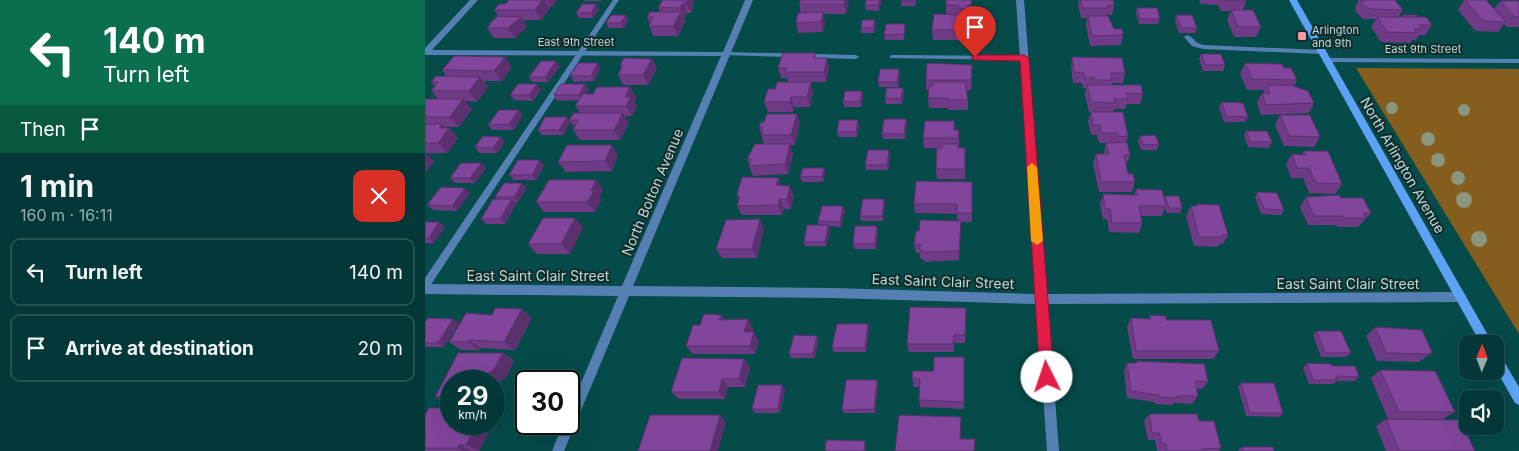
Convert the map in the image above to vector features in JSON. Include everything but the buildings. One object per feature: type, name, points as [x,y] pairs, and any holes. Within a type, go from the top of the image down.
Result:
[{"type":"main road","name":"North Arlington Avenue","points":[[1293,0],[1482,335]]},
{"type":"main road","points":[[1504,373],[1519,399]]},
{"type":"street","points":[[425,52],[475,0]]},
{"type":"street","name":"North Bolton Avenue","points":[[557,451],[749,0]]},
{"type":"street","points":[[1020,0],[1053,451]]},
{"type":"street","name":"East 9th Street","points":[[425,52],[726,54]]},
{"type":"street","name":"East 9th Street","points":[[1324,56],[1519,61]]},
{"type":"street","name":"East Saint Clair Street","points":[[425,287],[833,292],[1041,299],[1461,297]]},
{"type":"lane","points":[[425,287],[616,0]]},
{"type":"lane","points":[[1187,37],[1194,45],[1203,47],[1324,56]]},
{"type":"lane","points":[[726,54],[856,57]]},
{"type":"lane","points":[[892,57],[1024,58]]},
{"type":"shaded area","points":[[1356,68],[1519,69],[1519,334]]},
{"type":"slow traffic","points":[[1032,167],[1037,241]]},
{"type":"place","name":"Arlington and 9th","points":[[1302,36]]},
{"type":"route","points":[[975,57],[1024,58],[1047,377]]}]
